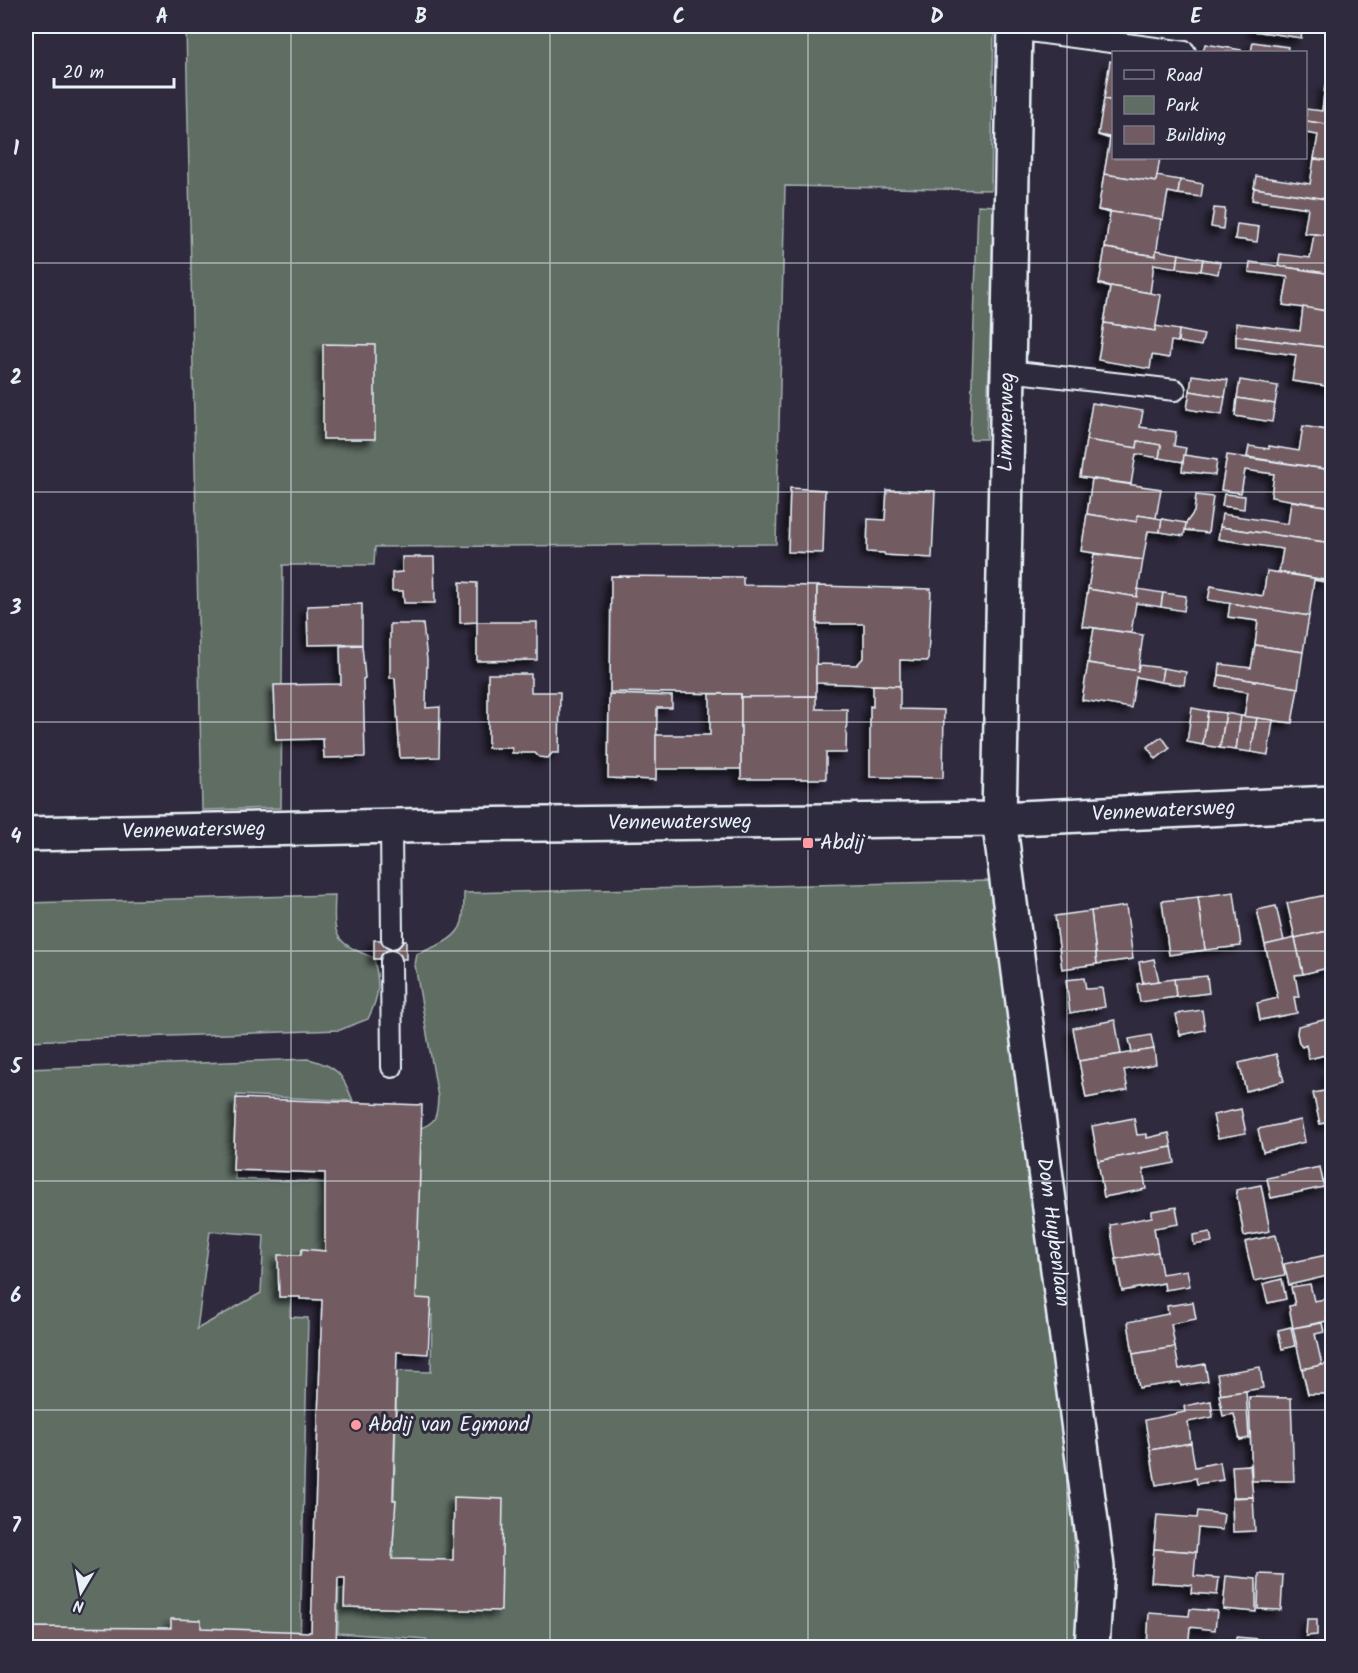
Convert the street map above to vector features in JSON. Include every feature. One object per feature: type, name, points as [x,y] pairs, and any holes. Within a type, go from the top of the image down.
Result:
[{"type":"street","name":"Limmerweg","points":[[999,819],[1015,27]]},
{"type":"street","name":"Vennewatersweg","points":[[26,834],[391,826],[999,819],[1332,803]]},
{"type":"street","name":"Dom Huybenlaan","points":[[999,819],[1097,1567],[1092,1647]]},
{"type":"lane","points":[[1015,27],[1178,51]]},
{"type":"lane","points":[[1008,371],[1175,390]]},
{"type":"lane","points":[[391,826],[392,938]]},
{"type":"lane","points":[[391,961],[392,1068]]},
{"type":"green space","points":[[186,26],[994,26],[991,190],[785,186],[776,544],[375,547],[374,565],[283,565],[281,808],[202,810]]},
{"type":"green space","points":[[978,205],[996,206],[986,439],[970,439]]},
{"type":"green space","points":[[989,881],[1061,1370],[1078,1591],[1080,1647],[432,1648],[426,1639],[338,1633],[339,1589],[392,1590],[397,1371],[431,1372],[432,1315],[411,1315],[416,1130],[428,1125],[434,1119],[438,1097],[415,965],[417,954],[450,939],[459,929],[463,915],[464,893]]},
{"type":"green space","points":[[335,895],[335,921],[339,937],[351,947],[374,958],[378,989],[368,1019],[340,1030],[26,1041],[26,903]]},
{"type":"green space","points":[[309,1059],[333,1068],[346,1084],[353,1101],[237,1095],[235,1179],[330,1182],[329,1264],[291,1263],[290,1317],[308,1318],[300,1647],[26,1641],[26,1069]],"holes":[[[210,1231],[264,1235],[261,1293],[197,1329]]]},
{"type":"building","points":[[1255,26],[1303,26],[1301,38],[1254,31]]},
{"type":"building","points":[[1253,42],[1288,47],[1287,51],[1251,51]]},
{"type":"building","points":[[1205,44],[1241,50],[1241,51],[1203,51]]},
{"type":"building","points":[[1110,61],[1112,62],[1112,101],[1104,99]]},
{"type":"building","points":[[1325,85],[1332,86],[1332,125],[1307,121],[1307,109],[1322,111]]},
{"type":"building","points":[[1104,99],[1112,101],[1112,138],[1098,135]]},
{"type":"building","points":[[1307,121],[1332,125],[1332,161],[1314,159],[1318,135],[1307,133]]},
{"type":"building","points":[[1098,135],[1112,138],[1112,159],[1160,159],[1156,182],[1104,174],[1110,139]]},
{"type":"building","points":[[1314,159],[1332,161],[1332,200],[1254,188],[1256,176],[1310,184]]},
{"type":"building","points":[[1104,174],[1156,182],[1157,176],[1180,180],[1178,194],[1168,192],[1163,220],[1098,210]]},
{"type":"building","points":[[1180,180],[1203,184],[1201,197],[1178,194]]},
{"type":"building","points":[[1254,188],[1332,200],[1332,236],[1304,233],[1308,208],[1252,200]]},
{"type":"building","points":[[1214,208],[1225,209],[1223,229],[1211,227]]},
{"type":"building","points":[[1098,210],[1161,219],[1156,256],[1105,248],[1110,213]]},
{"type":"building","points":[[1237,224],[1259,227],[1257,242],[1235,239]]},
{"type":"building","points":[[1314,234],[1332,236],[1332,274],[1278,266],[1280,254],[1310,258]]},
{"type":"building","points":[[1105,248],[1156,256],[1156,250],[1179,254],[1177,268],[1154,264],[1150,293],[1099,284]]},
{"type":"building","points":[[1179,254],[1203,259],[1201,271],[1177,268]]},
{"type":"building","points":[[1203,259],[1220,262],[1218,274],[1201,271]]},
{"type":"building","points":[[1250,262],[1332,274],[1332,312],[1283,305],[1288,277],[1249,272]]},
{"type":"building","points":[[1099,284],[1161,295],[1155,331],[1104,323],[1110,288]]},
{"type":"building","points":[[1303,307],[1332,312],[1332,348],[1236,336],[1236,323],[1300,331]]},
{"type":"building","points":[[1104,323],[1155,331],[1156,326],[1179,330],[1178,342],[1171,341],[1169,358],[1152,355],[1150,369],[1098,360]]},
{"type":"building","points":[[1179,330],[1204,335],[1201,346],[1178,342]]},
{"type":"building","points":[[1236,336],[1332,348],[1332,387],[1292,381],[1296,355],[1236,347]]},
{"type":"building","points":[[323,344],[375,345],[375,439],[323,439]]},
{"type":"building","points":[[1192,375],[1228,380],[1225,397],[1190,391]]},
{"type":"building","points":[[1240,380],[1278,386],[1275,404],[1237,398]]},
{"type":"building","points":[[1190,391],[1225,397],[1222,415],[1187,409]]},
{"type":"building","points":[[1237,398],[1275,404],[1272,422],[1235,416]]},
{"type":"building","points":[[1092,403],[1143,411],[1140,427],[1176,432],[1174,446],[1186,448],[1183,462],[1159,458],[1161,445],[1138,441],[1137,448],[1086,440]]},
{"type":"building","points":[[1303,426],[1332,431],[1332,470],[1247,457],[1249,446],[1269,449],[1269,446],[1299,451]]},
{"type":"building","points":[[1086,440],[1137,448],[1138,441],[1161,445],[1159,458],[1136,454],[1131,484],[1080,477]]},
{"type":"building","points":[[1184,455],[1217,460],[1215,475],[1182,471]]},
{"type":"building","points":[[1227,455],[1332,470],[1332,507],[1271,497],[1274,474],[1245,470],[1241,493],[1221,490]]},
{"type":"building","points":[[1092,479],[1161,489],[1156,518],[1138,515],[1137,522],[1087,514]]},
{"type":"building","points":[[790,488],[825,490],[823,553],[788,552]]},
{"type":"building","points":[[887,490],[935,491],[932,558],[867,552],[868,519],[885,520]]},
{"type":"building","points":[[1224,494],[1245,496],[1244,509],[1222,506]]},
{"type":"building","points":[[1196,495],[1213,497],[1208,533],[1185,530],[1186,523],[1194,512]]},
{"type":"building","points":[[1291,501],[1332,507],[1331,543],[1220,527],[1222,514],[1288,524]]},
{"type":"building","points":[[1087,514],[1137,522],[1138,515],[1162,519],[1160,532],[1148,531],[1143,560],[1081,551]]},
{"type":"building","points":[[1162,519],[1186,523],[1184,536],[1160,532]]},
{"type":"building","points":[[1220,527],[1331,543],[1325,580],[1279,572],[1283,549],[1218,539]]},
{"type":"building","points":[[1094,554],[1143,560],[1137,597],[1088,589]]},
{"type":"building","points":[[402,557],[434,557],[435,603],[404,603],[403,591],[392,591],[392,573],[402,572]]},
{"type":"building","points":[[1267,571],[1325,580],[1325,582],[1314,580],[1309,616],[1208,600],[1211,586],[1263,596]]},
{"type":"building","points":[[611,576],[743,577],[743,585],[817,586],[816,696],[741,697],[741,694],[610,692]]},
{"type":"building","points":[[460,582],[477,583],[477,622],[460,623]]},
{"type":"building","points":[[817,586],[931,589],[928,661],[900,660],[900,686],[816,683],[816,664],[857,665],[864,657],[864,624],[817,624]]},
{"type":"building","points":[[1088,589],[1137,597],[1138,589],[1163,593],[1161,607],[1136,603],[1131,633],[1082,626]]},
{"type":"building","points":[[1163,593],[1186,596],[1184,611],[1161,607]]},
{"type":"building","points":[[1230,603],[1309,616],[1303,652],[1255,645],[1258,621],[1228,617]]},
{"type":"building","points":[[362,604],[362,644],[308,645],[307,606]]},
{"type":"building","points":[[477,622],[537,622],[537,660],[477,661]]},
{"type":"building","points":[[390,624],[423,624],[427,660],[426,708],[440,707],[439,757],[400,758],[395,678],[390,678]]},
{"type":"building","points":[[1094,628],[1143,635],[1138,671],[1088,663]]},
{"type":"building","points":[[362,645],[365,678],[363,679],[365,757],[324,758],[323,739],[276,740],[274,685],[341,684],[340,646]]},
{"type":"building","points":[[1255,645],[1303,652],[1298,688],[1219,675],[1220,664],[1251,668]]},
{"type":"building","points":[[1088,663],[1138,671],[1139,665],[1163,668],[1161,682],[1136,677],[1131,708],[1082,700]]},
{"type":"building","points":[[1163,668],[1186,672],[1184,685],[1161,682]]},
{"type":"building","points":[[488,674],[531,674],[531,692],[560,692],[559,753],[552,753],[548,758],[539,757],[535,753],[512,753],[512,748],[488,748]]},
{"type":"building","points":[[1219,675],[1298,688],[1292,723],[1244,717],[1248,692],[1217,687]]},
{"type":"building","points":[[873,685],[900,686],[900,709],[944,710],[943,778],[870,777],[870,706],[873,707]]},
{"type":"building","points":[[609,694],[672,696],[672,708],[657,708],[656,780],[608,778]]},
{"type":"building","points":[[710,694],[741,694],[741,769],[656,769],[656,735],[710,735]]},
{"type":"building","points":[[816,696],[816,709],[847,709],[846,753],[826,753],[826,779],[741,779],[741,697]]},
{"type":"building","points":[[1192,708],[1208,711],[1203,745],[1187,742]]},
{"type":"building","points":[[1208,711],[1226,713],[1220,748],[1203,745]]},
{"type":"building","points":[[1226,713],[1241,716],[1236,750],[1220,748]]},
{"type":"building","points":[[1241,716],[1257,718],[1251,752],[1236,750]]},
{"type":"building","points":[[1257,718],[1273,720],[1268,755],[1251,752]]},
{"type":"building","points":[[1162,737],[1170,748],[1156,759],[1147,747]]},
{"type":"building","points":[[1234,892],[1241,946],[1205,950],[1198,897]]},
{"type":"building","points":[[1331,894],[1332,930],[1295,938],[1287,903]]},
{"type":"building","points":[[1198,897],[1205,950],[1169,955],[1162,901]]},
{"type":"building","points":[[1126,906],[1133,959],[1097,964],[1091,911]]},
{"type":"building","points":[[1276,906],[1284,941],[1265,945],[1257,910]]},
{"type":"building","points":[[1091,911],[1097,964],[1062,969],[1055,916]]},
{"type":"building","points":[[1332,930],[1332,967],[1303,974],[1295,938]]},
{"type":"building","points":[[1295,938],[1303,974],[1295,975],[1299,997],[1294,997],[1297,1013],[1260,1020],[1257,1003],[1278,998],[1265,945]]},
{"type":"building","points":[[374,940],[406,940],[406,959],[374,959]]},
{"type":"building","points":[[1154,959],[1159,981],[1143,983],[1139,962]]},
{"type":"building","points":[[1207,976],[1209,993],[1176,997],[1174,979]]},
{"type":"building","points":[[1084,978],[1086,989],[1102,988],[1105,1007],[1070,1013],[1066,980]]},
{"type":"building","points":[[1174,979],[1176,997],[1140,1002],[1137,984]]},
{"type":"building","points":[[1202,1010],[1205,1030],[1180,1035],[1176,1014]]},
{"type":"building","points":[[1332,1018],[1332,1057],[1325,1059],[1325,1055],[1309,1059],[1306,1045],[1302,1047],[1299,1043],[1298,1026]]},
{"type":"building","points":[[1115,1020],[1121,1054],[1079,1061],[1073,1028]]},
{"type":"building","points":[[1151,1035],[1154,1049],[1132,1053],[1129,1039]]},
{"type":"building","points":[[1154,1049],[1156,1064],[1124,1070],[1128,1090],[1086,1098],[1079,1061]]},
{"type":"building","points":[[1276,1054],[1284,1081],[1246,1091],[1239,1063]]},
{"type":"building","points":[[1332,1074],[1332,1121],[1320,1124],[1313,1093],[1330,1090],[1327,1075]]},
{"type":"building","name":"Abdij van Egmond","points":[[236,1098],[422,1105],[416,1298],[431,1299],[428,1354],[397,1352],[393,1500],[396,1500],[392,1559],[453,1560],[454,1497],[503,1499],[501,1611],[344,1607],[345,1578],[338,1578],[336,1648],[26,1648],[26,1627],[171,1628],[171,1619],[201,1620],[201,1628],[311,1632],[322,1300],[279,1297],[278,1255],[301,1255],[302,1249],[325,1251],[325,1173],[233,1170]]},
{"type":"building","points":[[1241,1109],[1246,1133],[1218,1138],[1213,1115]]},
{"type":"building","points":[[1134,1118],[1137,1135],[1147,1134],[1147,1138],[1169,1133],[1172,1147],[1098,1161],[1092,1126]]},
{"type":"building","points":[[1301,1120],[1305,1142],[1263,1152],[1258,1129]]},
{"type":"building","points":[[1172,1147],[1175,1163],[1143,1169],[1146,1189],[1104,1197],[1098,1161]]},
{"type":"building","points":[[1320,1167],[1324,1187],[1271,1198],[1267,1178]]},
{"type":"building","points":[[1332,1167],[1332,1182],[1330,1183],[1327,1169]]},
{"type":"building","points":[[1261,1185],[1270,1231],[1244,1236],[1236,1190]]},
{"type":"building","points":[[1176,1207],[1179,1224],[1154,1228],[1158,1252],[1116,1259],[1110,1225],[1152,1217],[1152,1211]]},
{"type":"building","points":[[1210,1232],[1212,1242],[1194,1245],[1193,1235]]},
{"type":"building","points":[[1276,1235],[1285,1275],[1254,1281],[1245,1242]]},
{"type":"building","points":[[1158,1252],[1162,1274],[1187,1270],[1190,1286],[1165,1290],[1164,1283],[1122,1291],[1116,1259]]},
{"type":"building","points":[[1331,1254],[1332,1275],[1289,1285],[1284,1264]]},
{"type":"building","points":[[1282,1279],[1286,1299],[1268,1303],[1263,1284]]},
{"type":"building","points":[[1310,1284],[1314,1301],[1332,1298],[1332,1320],[1293,1328],[1289,1306],[1295,1305],[1291,1287]]},
{"type":"building","points":[[1193,1302],[1196,1319],[1171,1324],[1175,1347],[1133,1354],[1128,1322],[1168,1314],[1167,1306]]},
{"type":"building","points":[[1322,1323],[1324,1332],[1315,1334],[1322,1365],[1302,1369],[1293,1328]]},
{"type":"building","points":[[1291,1327],[1295,1346],[1282,1349],[1278,1330]]},
{"type":"building","points":[[1175,1347],[1179,1369],[1205,1364],[1208,1381],[1181,1386],[1180,1382],[1139,1388],[1133,1354]]},
{"type":"building","points":[[1332,1363],[1332,1394],[1308,1394],[1302,1369]]},
{"type":"building","points":[[1260,1367],[1263,1388],[1221,1395],[1217,1374]]},
{"type":"building","points":[[1246,1391],[1249,1438],[1240,1440],[1234,1414],[1223,1416],[1219,1395]]},
{"type":"building","points":[[1249,1397],[1291,1398],[1294,1481],[1252,1481]]},
{"type":"building","points":[[1211,1401],[1213,1417],[1188,1422],[1191,1443],[1150,1450],[1145,1420],[1185,1412],[1184,1406]]},
{"type":"building","points":[[1191,1443],[1195,1467],[1220,1462],[1223,1480],[1197,1484],[1196,1478],[1156,1485],[1150,1450]]},
{"type":"building","points":[[1250,1465],[1253,1497],[1234,1497],[1232,1466]]},
{"type":"building","points":[[1253,1497],[1255,1531],[1233,1532],[1232,1498]]},
{"type":"building","points":[[1198,1511],[1224,1514],[1222,1530],[1198,1528],[1196,1552],[1154,1549],[1157,1515],[1197,1518]]},
{"type":"building","points":[[1154,1549],[1196,1552],[1194,1576],[1219,1578],[1217,1595],[1191,1593],[1192,1585],[1151,1582]]},
{"type":"building","points":[[1259,1574],[1283,1575],[1281,1610],[1258,1609]]},
{"type":"building","points":[[1226,1576],[1256,1579],[1256,1612],[1223,1609]]},
{"type":"building","points":[[1190,1609],[1217,1611],[1215,1630],[1190,1627],[1188,1648],[1147,1647],[1149,1613],[1189,1616]]},
{"type":"building","points":[[1307,1619],[1317,1619],[1317,1635],[1306,1636]]},
{"type":"building","points":[[1236,1637],[1258,1639],[1258,1648],[1236,1648]]},
{"type":"building","points":[[1259,1640],[1304,1642],[1304,1648],[1259,1648]]},
{"type":"place","name":"Abdij","points":[[808,843]]},
{"type":"place","name":"Abdij van Egmond","points":[[356,1425]]}]
